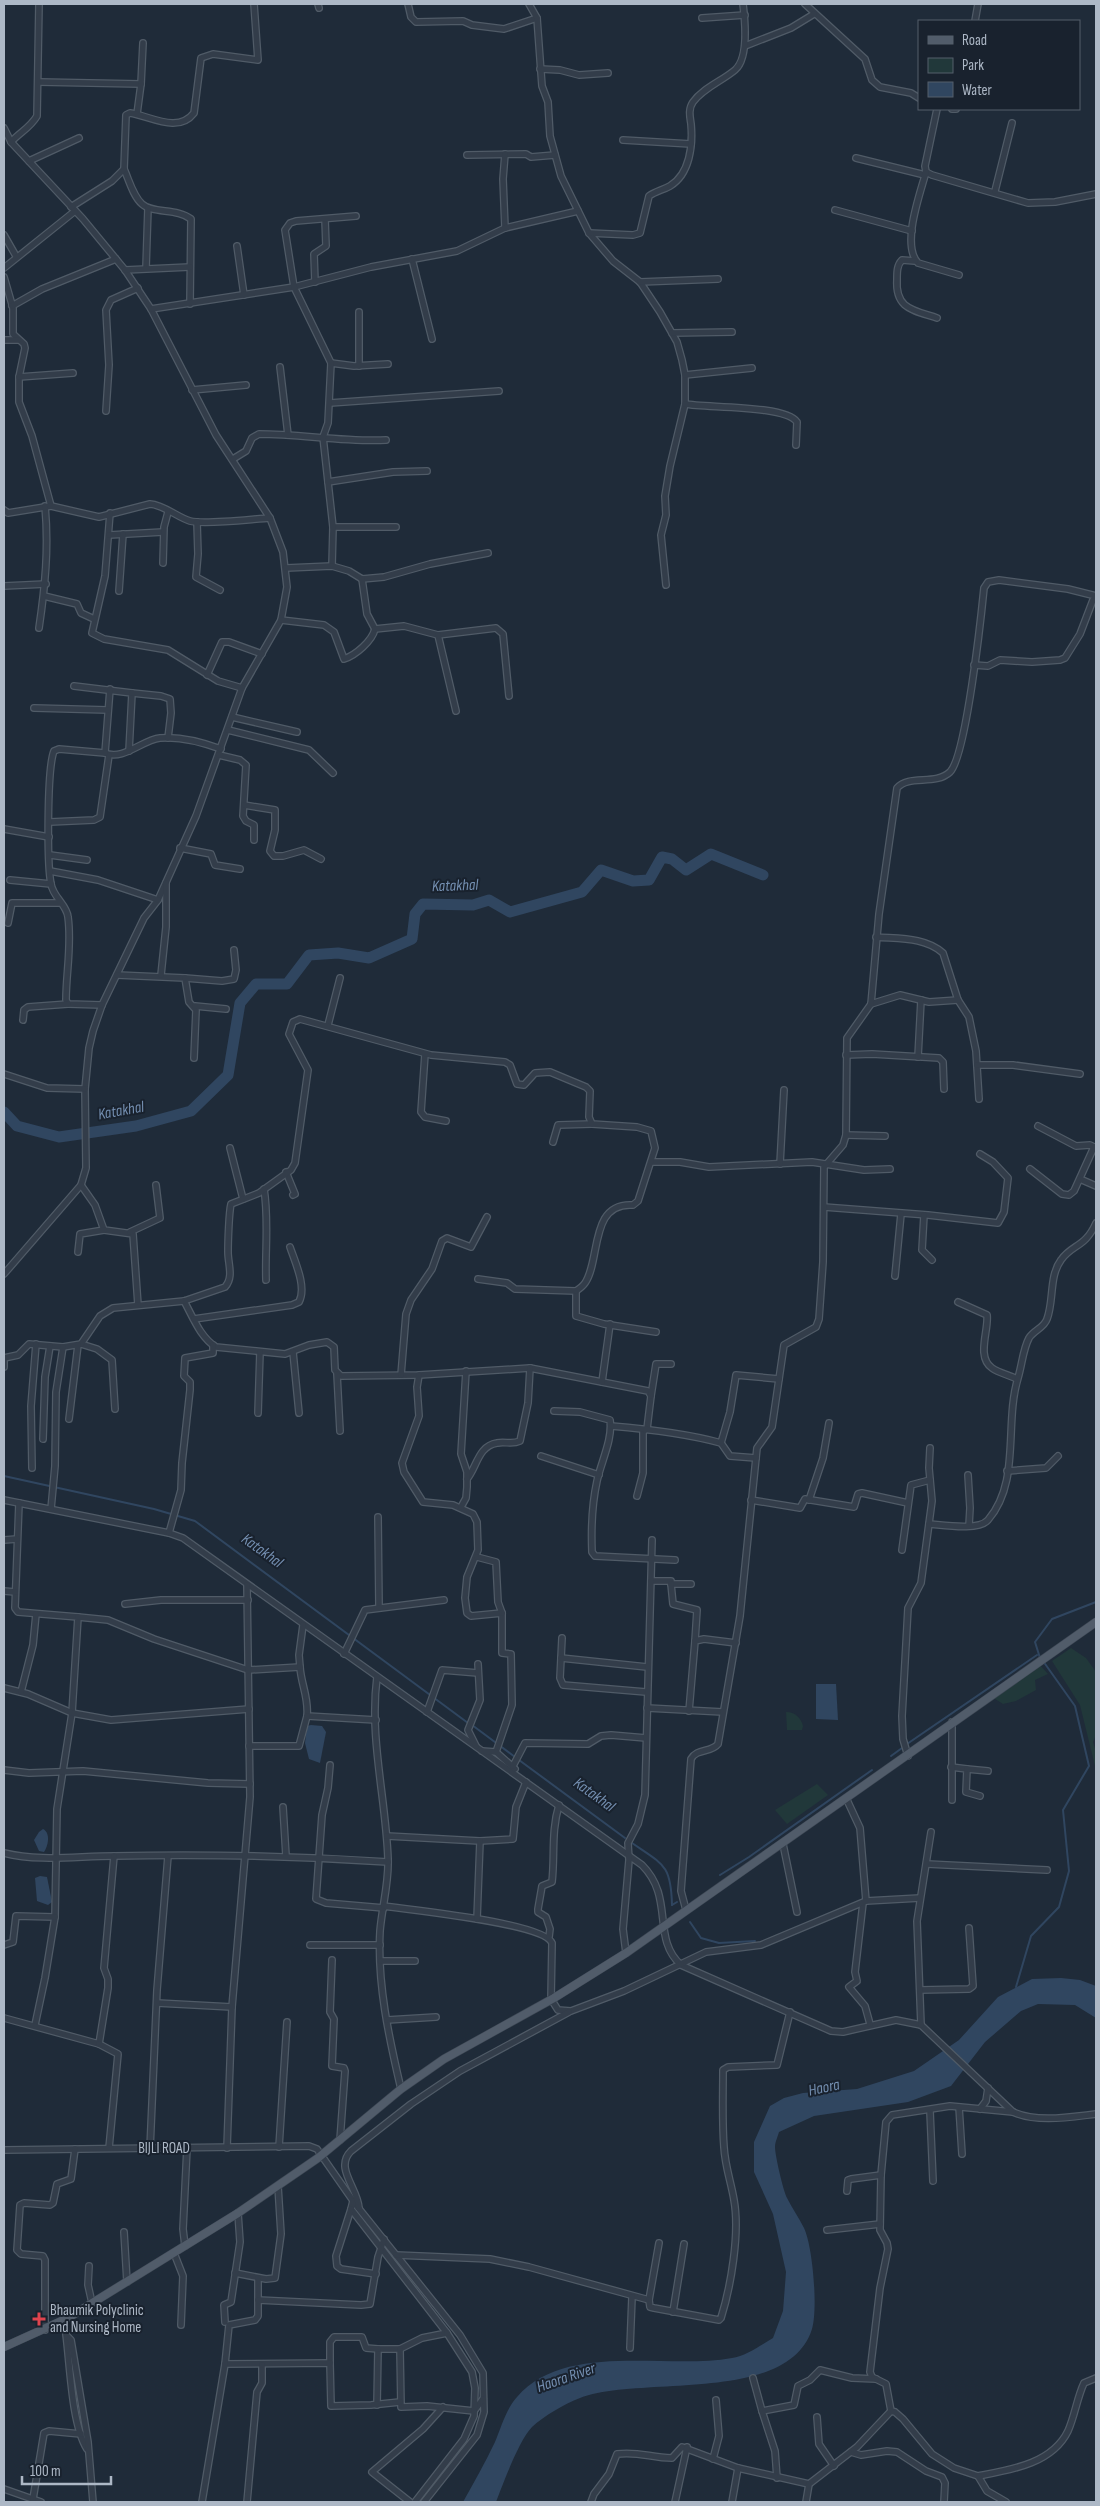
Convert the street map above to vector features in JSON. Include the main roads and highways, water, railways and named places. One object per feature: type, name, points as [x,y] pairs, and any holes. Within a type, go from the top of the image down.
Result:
[{"type":"main road","points":[[4,2347],[64,2320],[238,2213],[322,2154],[401,2089],[444,2059],[551,1999],[663,1929],[686,1910],[847,1800],[952,1722],[1096,1622]]},
{"type":"water","points":[[816,1684],[836,1684],[838,1720],[816,1719]]},
{"type":"water","points":[[307,1726],[322,1726],[326,1732],[320,1763],[309,1759],[305,1743]]},
{"type":"water","points":[[43,1829],[48,1836],[48,1843],[44,1852],[39,1851],[34,1840]]},
{"type":"water","points":[[40,1876],[47,1877],[52,1902],[48,1905],[37,1901],[35,1878]]},
{"type":"water","name":"Haora River","points":[[1061,1978],[1080,1980],[1096,1986],[1096,2018],[1075,2005],[1038,2004],[1021,2011],[985,2042],[951,2086],[908,2102],[814,2116],[779,2132],[775,2147],[783,2188],[804,2228],[810,2249],[814,2278],[814,2320],[812,2329],[798,2353],[774,2369],[744,2378],[709,2383],[638,2388],[580,2398],[542,2419],[527,2433],[496,2502],[463,2502],[495,2442],[510,2407],[517,2397],[537,2380],[562,2369],[589,2363],[618,2361],[706,2361],[732,2358],[748,2353],[773,2338],[783,2311],[786,2272],[773,2214],[754,2172],[754,2142],[770,2106],[784,2098],[803,2093],[857,2089],[914,2071],[959,2040],[998,1997],[1032,1979]]},
{"type":"waterway","name":"Katakhal","points":[[4,1112],[17,1126],[59,1137],[136,1126],[191,1111],[228,1075],[240,1003],[256,984],[287,984],[309,955],[338,953],[369,958],[412,939],[415,914],[423,904],[473,905],[489,900],[510,912],[582,892],[601,870],[633,881],[649,880],[662,857],[672,859],[686,870],[711,854],[763,875]]},
{"type":"waterway","name":"Katakhal","points":[[4,1476],[154,1509],[195,1521],[468,1723]]},
{"type":"waterway","points":[[1040,1658],[1035,1642],[1052,1619],[1096,1602]]},
{"type":"waterway","points":[[907,1744],[1037,1655]]},
{"type":"waterway","points":[[1016,1987],[1031,1936],[1059,1907],[1069,1871],[1063,1810],[1089,1766],[1075,1706],[1043,1661]]},
{"type":"waterway","name":"Katakhal","points":[[472,1725],[515,1757]]},
{"type":"waterway","points":[[891,1756],[902,1748]]},
{"type":"waterway","name":"Katakhal","points":[[519,1760],[625,1838]]},
{"type":"waterway","points":[[720,1875],[749,1857],[872,1770]]},
{"type":"waterway","name":"Katakhal","points":[[632,1843],[652,1856],[664,1867],[670,1882],[672,1905]]},
{"type":"waterway","name":"Katakhal","points":[[672,1905],[677,1902]]},
{"type":"waterway","name":"Katakhal","points":[[690,1922],[701,1938],[719,1943],[755,1941]]},
{"type":"place","name":"Bhaumik Polyclinic and Nursing Home","points":[[39,2319]]},
{"type":"water label","name":"Haora","points":[[824,2088]]}]
